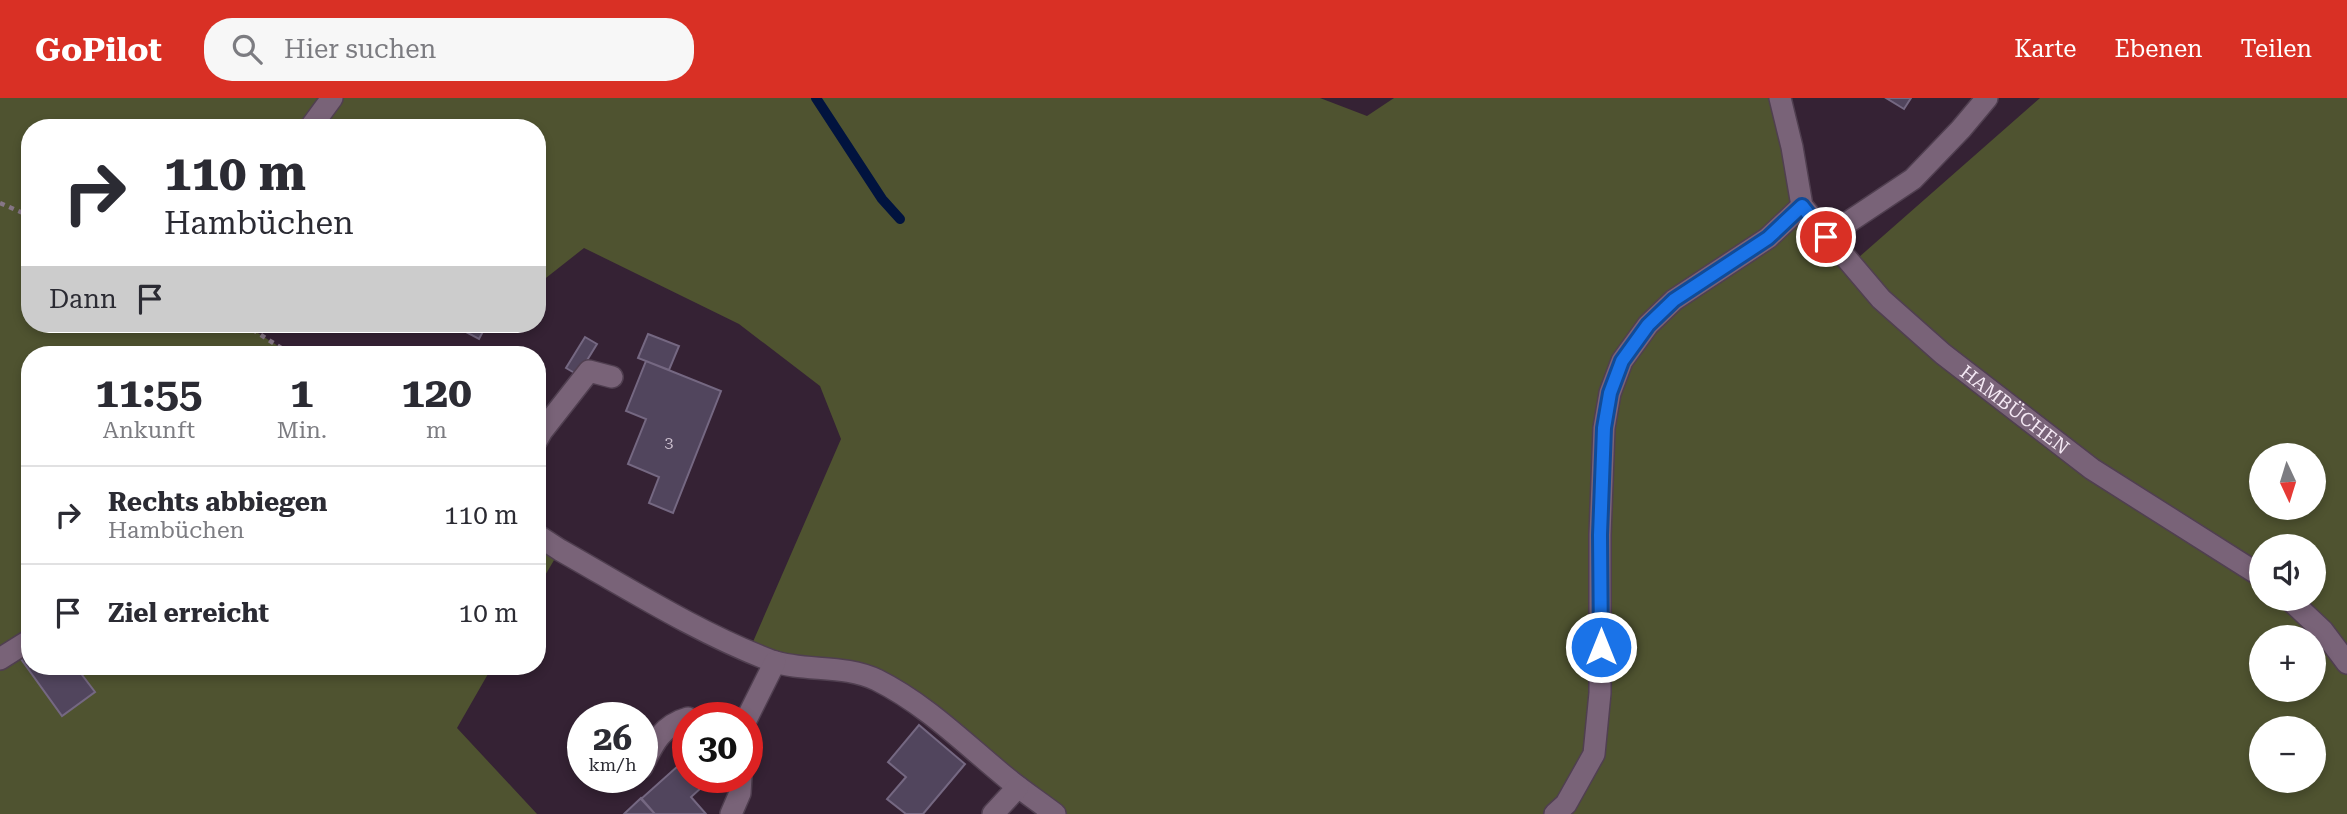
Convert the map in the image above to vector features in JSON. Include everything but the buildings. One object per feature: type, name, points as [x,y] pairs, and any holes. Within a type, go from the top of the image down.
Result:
[{"type":"street","points":[[317,119],[332,98]]},
{"type":"street","points":[[1555,814],[1566,804],[1594,754],[1600,693],[1600,535],[1604,428],[1610,393],[1622,361],[1648,325],[1674,300],[1768,238],[1802,206],[1780,98]]},
{"type":"street","points":[[1826,237],[1913,179],[1987,98]]},
{"type":"street","name":"HAMBÜCHEN","points":[[1802,206],[1881,299],[1943,354],[2092,469],[2249,568]]},
{"type":"street","points":[[546,425],[589,371],[612,377]]},
{"type":"street","points":[[546,540],[717,637],[775,662],[840,670],[873,678],[920,706],[1055,814]]},
{"type":"street","points":[[2302,611],[2323,631],[2347,663]]},
{"type":"street","points":[[0,659],[21,646]]},
{"type":"street","points":[[755,702],[775,662]]},
{"type":"street","points":[[658,737],[672,724]]},
{"type":"street","points":[[993,814],[1018,787]]},
{"type":"street","points":[[731,814],[740,793]]},
{"type":"path","points":[[0,203],[21,212]]},
{"type":"path","points":[[258,333],[278,346]]},
{"type":"green space","points":[[0,98],[1320,98],[1367,116],[1394,98],[1769,98],[1788,168],[1850,265],[2040,98],[2347,98],[2347,814],[1055,814],[897,691],[749,651],[841,439],[820,386],[739,324],[584,248],[546,278],[546,119],[21,119],[21,333],[258,333],[278,346],[21,346],[21,675],[487,675],[457,728],[537,814],[0,814]]},
{"type":"green space","points":[[546,541],[560,550],[546,574]]},
{"type":"waterway","points":[[816,98],[882,199],[900,219]]},
{"type":"route","points":[[1601,647],[1600,535],[1604,428],[1610,393],[1622,361],[1648,325],[1674,300],[1768,238],[1802,206],[1826,237]]}]
